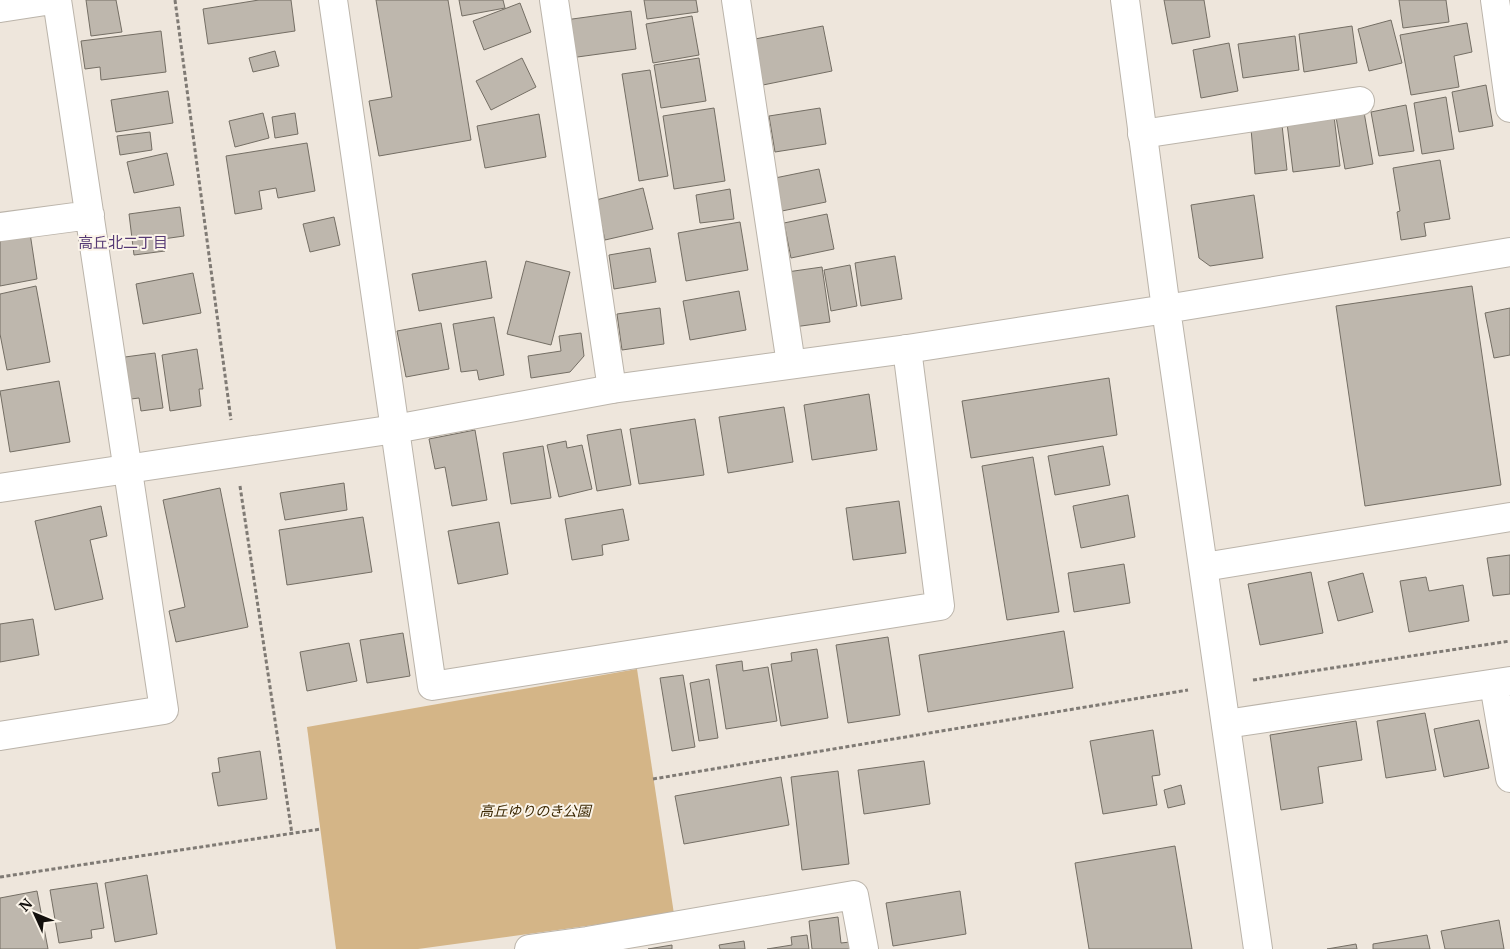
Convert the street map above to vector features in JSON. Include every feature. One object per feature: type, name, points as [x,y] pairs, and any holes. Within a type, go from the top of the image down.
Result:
[{"type":"street","points":[[0,8],[52,0]]},
{"type":"street","points":[[0,736],[164,710],[57,0]]},
{"type":"street","points":[[332,0],[432,686],[940,606],[907,349]]},
{"type":"street","points":[[554,0],[612,388]]},
{"type":"street","points":[[736,0],[791,364]]},
{"type":"street","points":[[1125,0],[1166,309],[1258,949]]},
{"type":"street","points":[[1495,0],[1510,108]]},
{"type":"street","points":[[1142,134],[1360,101]]},
{"type":"street","points":[[0,228],[90,215]]},
{"type":"street","points":[[0,488],[394,429],[612,388],[907,349],[1166,309],[1510,252]]},
{"type":"street","points":[[1204,566],[1510,517]]},
{"type":"street","points":[[1226,724],[1502,682],[1510,778]]},
{"type":"street","points":[[529,949],[587,945],[854,895],[864,949]]},
{"type":"path","points":[[176,0],[236,452],[292,834]]},
{"type":"path","points":[[653,778],[1220,685],[1510,641]]},
{"type":"path","points":[[0,878],[320,830]]},
{"type":"green space","name":"高丘ゆりのき公園","points":[[637,669],[674,914],[418,949],[336,949],[307,727]]},
{"type":"building","points":[[86,0],[116,0],[122,32],[91,36]]},
{"type":"building","points":[[259,0],[291,0],[295,31],[208,44],[203,9]]},
{"type":"building","points":[[376,0],[448,0],[471,140],[379,156],[369,101],[392,97]]},
{"type":"building","points":[[459,0],[503,0],[505,8],[462,16]]},
{"type":"building","points":[[644,0],[696,0],[698,12],[647,19]]},
{"type":"building","points":[[1164,0],[1204,0],[1210,37],[1172,44]]},
{"type":"building","points":[[1399,0],[1446,0],[1449,22],[1403,28]]},
{"type":"building","points":[[520,3],[531,32],[484,50],[473,21]]},
{"type":"building","points":[[631,11],[636,49],[570,58],[565,20]]},
{"type":"building","points":[[692,16],[699,55],[653,63],[646,24]]},
{"type":"building","points":[[1391,20],[1402,63],[1369,71],[1358,29]]},
{"type":"building","points":[[1467,23],[1472,52],[1454,56],[1459,87],[1411,95],[1400,35]]},
{"type":"building","points":[[823,26],[832,71],[763,85],[755,39]]},
{"type":"building","points":[[1352,26],[1357,63],[1304,72],[1299,34]]},
{"type":"building","points":[[161,31],[166,72],[101,80],[100,67],[85,69],[81,41]]},
{"type":"building","points":[[1295,36],[1299,70],[1243,78],[1238,44]]},
{"type":"building","points":[[1229,43],[1238,91],[1201,98],[1193,50]]},
{"type":"building","points":[[275,51],[279,66],[253,72],[249,58]]},
{"type":"building","points":[[522,58],[536,87],[491,110],[476,81]]},
{"type":"building","points":[[699,58],[706,101],[661,108],[654,65]]},
{"type":"building","points":[[650,70],[668,176],[639,181],[622,74]]},
{"type":"building","points":[[1486,85],[1493,126],[1459,132],[1452,92]]},
{"type":"building","points":[[168,91],[173,123],[116,132],[111,100]]},
{"type":"building","points":[[1446,97],[1454,149],[1422,154],[1414,103]]},
{"type":"building","points":[[1406,105],[1414,151],[1379,156],[1371,112]]},
{"type":"building","points":[[714,108],[725,181],[674,189],[663,116]]},
{"type":"building","points":[[820,108],[826,144],[775,152],[769,116]]},
{"type":"building","points":[[1364,112],[1373,164],[1345,169],[1336,117]]},
{"type":"building","points":[[263,113],[269,138],[235,147],[229,121]]},
{"type":"building","points":[[295,113],[298,134],[275,138],[272,117]]},
{"type":"building","points":[[539,114],[546,157],[485,168],[477,126]]},
{"type":"building","points":[[1334,116],[1340,166],[1293,172],[1287,123]]},
{"type":"building","points":[[1282,125],[1287,170],[1255,174],[1251,129]]},
{"type":"building","points":[[150,132],[152,150],[120,155],[117,136]]},
{"type":"building","points":[[307,143],[315,191],[278,198],[276,188],[259,191],[262,209],[235,214],[226,156]]},
{"type":"building","points":[[167,153],[174,185],[134,193],[127,162]]},
{"type":"building","points":[[1440,160],[1450,219],[1424,223],[1426,236],[1401,240],[1397,212],[1400,211],[1393,168]]},
{"type":"building","points":[[819,169],[826,202],[782,211],[775,178]]},
{"type":"building","points":[[643,188],[653,229],[605,240],[596,200]]},
{"type":"building","points":[[730,189],[734,219],[700,223],[696,195]]},
{"type":"building","points":[[1254,195],[1263,258],[1210,266],[1199,258],[1191,205]]},
{"type":"building","points":[[180,207],[184,236],[163,239],[165,251],[134,255],[129,214]]},
{"type":"building","points":[[827,214],[834,249],[791,258],[784,223]]},
{"type":"building","points":[[334,217],[340,245],[310,252],[303,224]]},
{"type":"building","points":[[740,222],[748,270],[686,281],[678,233]]},
{"type":"building","points":[[30,233],[37,279],[0,286],[0,238]]},
{"type":"building","points":[[650,248],[656,282],[614,289],[609,255]]},
{"type":"building","points":[[895,256],[902,299],[861,306],[855,263]]},
{"type":"building","points":[[486,261],[492,298],[419,311],[412,274]]},
{"type":"building","points":[[526,261],[570,272],[551,345],[507,334]]},
{"type":"building","points":[[850,265],[857,306],[831,311],[824,270]]},
{"type":"building","points":[[822,267],[830,322],[794,327],[787,272]]},
{"type":"building","points":[[193,273],[201,313],[143,324],[136,284]]},
{"type":"building","points":[[36,286],[50,362],[7,370],[0,334],[0,294]]},
{"type":"building","points":[[1472,286],[1501,485],[1365,506],[1336,306]]},
{"type":"building","points":[[739,291],[746,330],[690,340],[683,301]]},
{"type":"building","points":[[660,308],[664,344],[622,350],[617,314]]},
{"type":"building","points":[[1510,308],[1510,355],[1494,358],[1485,313]]},
{"type":"building","points":[[494,317],[504,375],[479,380],[477,370],[461,372],[453,324]]},
{"type":"building","points":[[441,323],[449,369],[406,377],[397,331]]},
{"type":"building","points":[[581,333],[584,356],[570,372],[531,378],[528,356],[561,351],[559,336]]},
{"type":"building","points":[[197,349],[203,389],[199,389],[201,406],[170,411],[162,355]]},
{"type":"building","points":[[155,353],[163,408],[141,411],[139,398],[131,399],[125,357]]},
{"type":"building","points":[[1109,378],[1117,435],[971,458],[962,401]]},
{"type":"building","points":[[59,381],[70,442],[10,452],[0,391]]},
{"type":"building","points":[[869,394],[877,450],[812,460],[804,405]]},
{"type":"building","points":[[784,407],[793,462],[728,473],[719,417]]},
{"type":"building","points":[[695,419],[704,475],[639,484],[630,429]]},
{"type":"building","points":[[621,429],[631,485],[597,491],[587,435]]},
{"type":"building","points":[[475,430],[487,500],[452,506],[445,467],[435,469],[429,439]]},
{"type":"building","points":[[566,441],[567,448],[582,445],[592,489],[559,497],[547,445]]},
{"type":"building","points":[[543,446],[551,498],[511,504],[503,453]]},
{"type":"building","points":[[1103,446],[1110,485],[1055,495],[1048,456]]},
{"type":"building","points":[[1033,457],[1059,612],[1007,620],[982,466]]},
{"type":"building","points":[[344,483],[347,510],[285,520],[280,493]]},
{"type":"building","points":[[220,488],[248,627],[176,642],[169,611],[185,607],[163,500]]},
{"type":"building","points":[[1128,495],[1135,537],[1081,548],[1073,506]]},
{"type":"building","points":[[899,501],[906,553],[853,560],[846,508]]},
{"type":"building","points":[[101,506],[107,536],[90,540],[103,599],[55,610],[35,521]]},
{"type":"building","points":[[623,509],[629,540],[602,545],[603,555],[572,560],[565,519]]},
{"type":"building","points":[[363,517],[372,572],[287,585],[279,530]]},
{"type":"building","points":[[499,522],[508,574],[458,584],[448,531]]},
{"type":"building","points":[[1510,555],[1510,594],[1493,596],[1487,558]]},
{"type":"building","points":[[1124,564],[1130,603],[1074,612],[1068,573]]},
{"type":"building","points":[[1311,572],[1323,633],[1260,645],[1248,584]]},
{"type":"building","points":[[1363,573],[1373,612],[1338,621],[1328,582]]},
{"type":"building","points":[[1426,577],[1429,591],[1463,585],[1469,621],[1409,632],[1400,581]]},
{"type":"building","points":[[33,619],[39,655],[0,662],[0,624]]},
{"type":"building","points":[[1064,631],[1073,688],[928,712],[919,655]]},
{"type":"building","points":[[403,633],[410,676],[367,683],[360,640]]},
{"type":"building","points":[[888,637],[900,715],[848,723],[836,645]]},
{"type":"building","points":[[349,643],[357,681],[307,691],[300,652]]},
{"type":"building","points":[[817,649],[828,718],[781,726],[771,664],[792,661],[791,653]]},
{"type":"building","points":[[742,661],[743,671],[768,667],[777,721],[726,729],[716,665]]},
{"type":"building","points":[[683,675],[695,747],[672,751],[660,678]]},
{"type":"building","points":[[709,679],[718,738],[699,741],[690,683]]},
{"type":"building","points":[[1425,713],[1436,770],[1386,778],[1377,721]]},
{"type":"building","points":[[1479,720],[1489,768],[1444,777],[1434,729]]},
{"type":"building","points":[[1356,721],[1362,760],[1318,767],[1323,803],[1281,810],[1270,735]]},
{"type":"building","points":[[1153,730],[1160,775],[1152,776],[1157,805],[1103,814],[1090,741]]},
{"type":"building","points":[[260,751],[267,799],[218,806],[212,773],[220,772],[218,758]]},
{"type":"building","points":[[924,761],[930,804],[864,814],[858,770]]},
{"type":"building","points":[[838,771],[849,864],[802,870],[791,777]]},
{"type":"building","points":[[781,777],[789,825],[684,844],[675,796]]},
{"type":"building","points":[[1181,785],[1185,804],[1168,808],[1164,790]]},
{"type":"building","points":[[1175,846],[1192,949],[1089,949],[1075,863]]},
{"type":"building","points":[[147,875],[157,934],[115,942],[105,883]]},
{"type":"building","points":[[97,883],[104,928],[91,930],[92,938],[59,943],[50,890]]},
{"type":"building","points":[[37,891],[48,949],[0,949],[0,898]]},
{"type":"building","points":[[960,891],[966,934],[893,946],[886,903]]},
{"type":"building","points":[[838,917],[841,943],[850,942],[851,949],[812,949],[809,921]]},
{"type":"building","points":[[1499,920],[1504,949],[1445,949],[1441,931]]},
{"type":"building","points":[[807,935],[809,949],[767,949],[792,945],[791,937]]},
{"type":"building","points":[[1427,935],[1430,949],[1373,949],[1373,944]]},
{"type":"building","points":[[744,941],[745,949],[720,949],[719,945]]},
{"type":"building","points":[[1356,944],[1357,949],[1327,949]]},
{"type":"building","points":[[672,945],[672,949],[648,949]]},
{"type":"district","name":"高丘北二丁目","points":[[123,243]]}]
